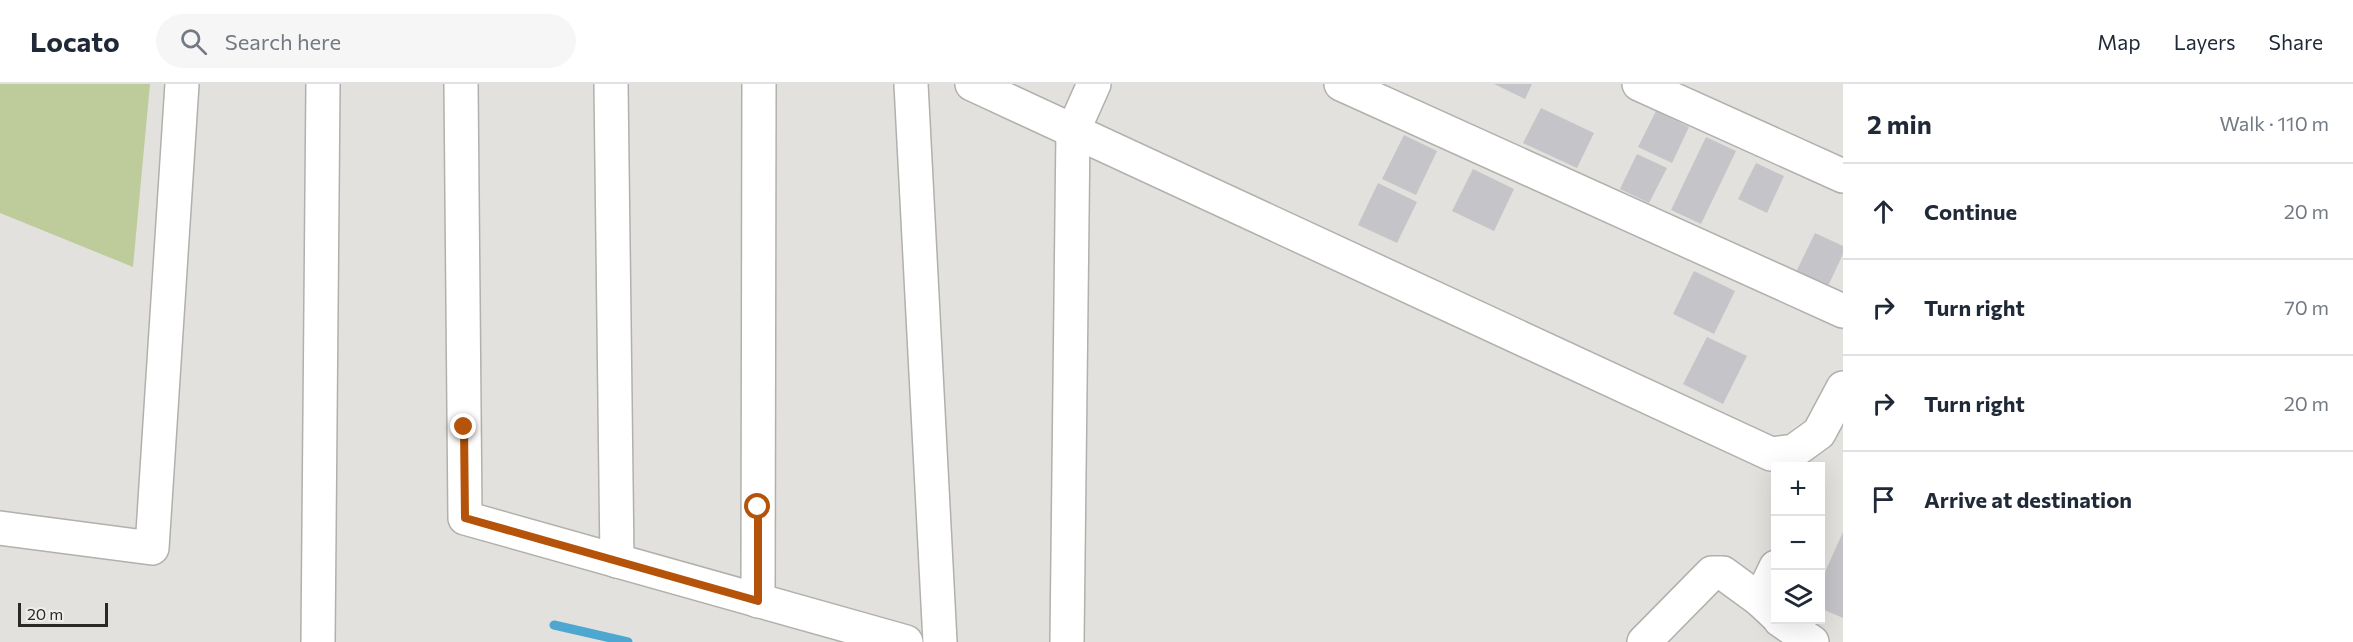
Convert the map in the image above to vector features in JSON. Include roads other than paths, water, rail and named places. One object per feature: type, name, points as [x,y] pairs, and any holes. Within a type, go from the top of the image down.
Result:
[{"type":"street","points":[[0,528],[152,548],[182,84]]},
{"type":"street","points":[[318,642],[323,84]]},
{"type":"street","points":[[462,84],[465,518],[906,642]]},
{"type":"street","points":[[611,84],[617,561]]},
{"type":"street","points":[[758,601],[759,84]]},
{"type":"street","points":[[911,84],[940,642]]},
{"type":"street","points":[[972,84],[1771,454],[1794,459],[1819,433],[1843,388]]},
{"type":"street","points":[[1067,642],[1073,131],[1094,84]]},
{"type":"street","points":[[1341,84],[1843,311]]},
{"type":"street","points":[[1640,84],[1843,176]]},
{"type":"street","points":[[1644,642],[1712,573],[1723,573],[1771,611]]},
{"type":"street","points":[[1788,624],[1812,642]]},
{"type":"waterway","points":[[554,625],[628,642]]}]
